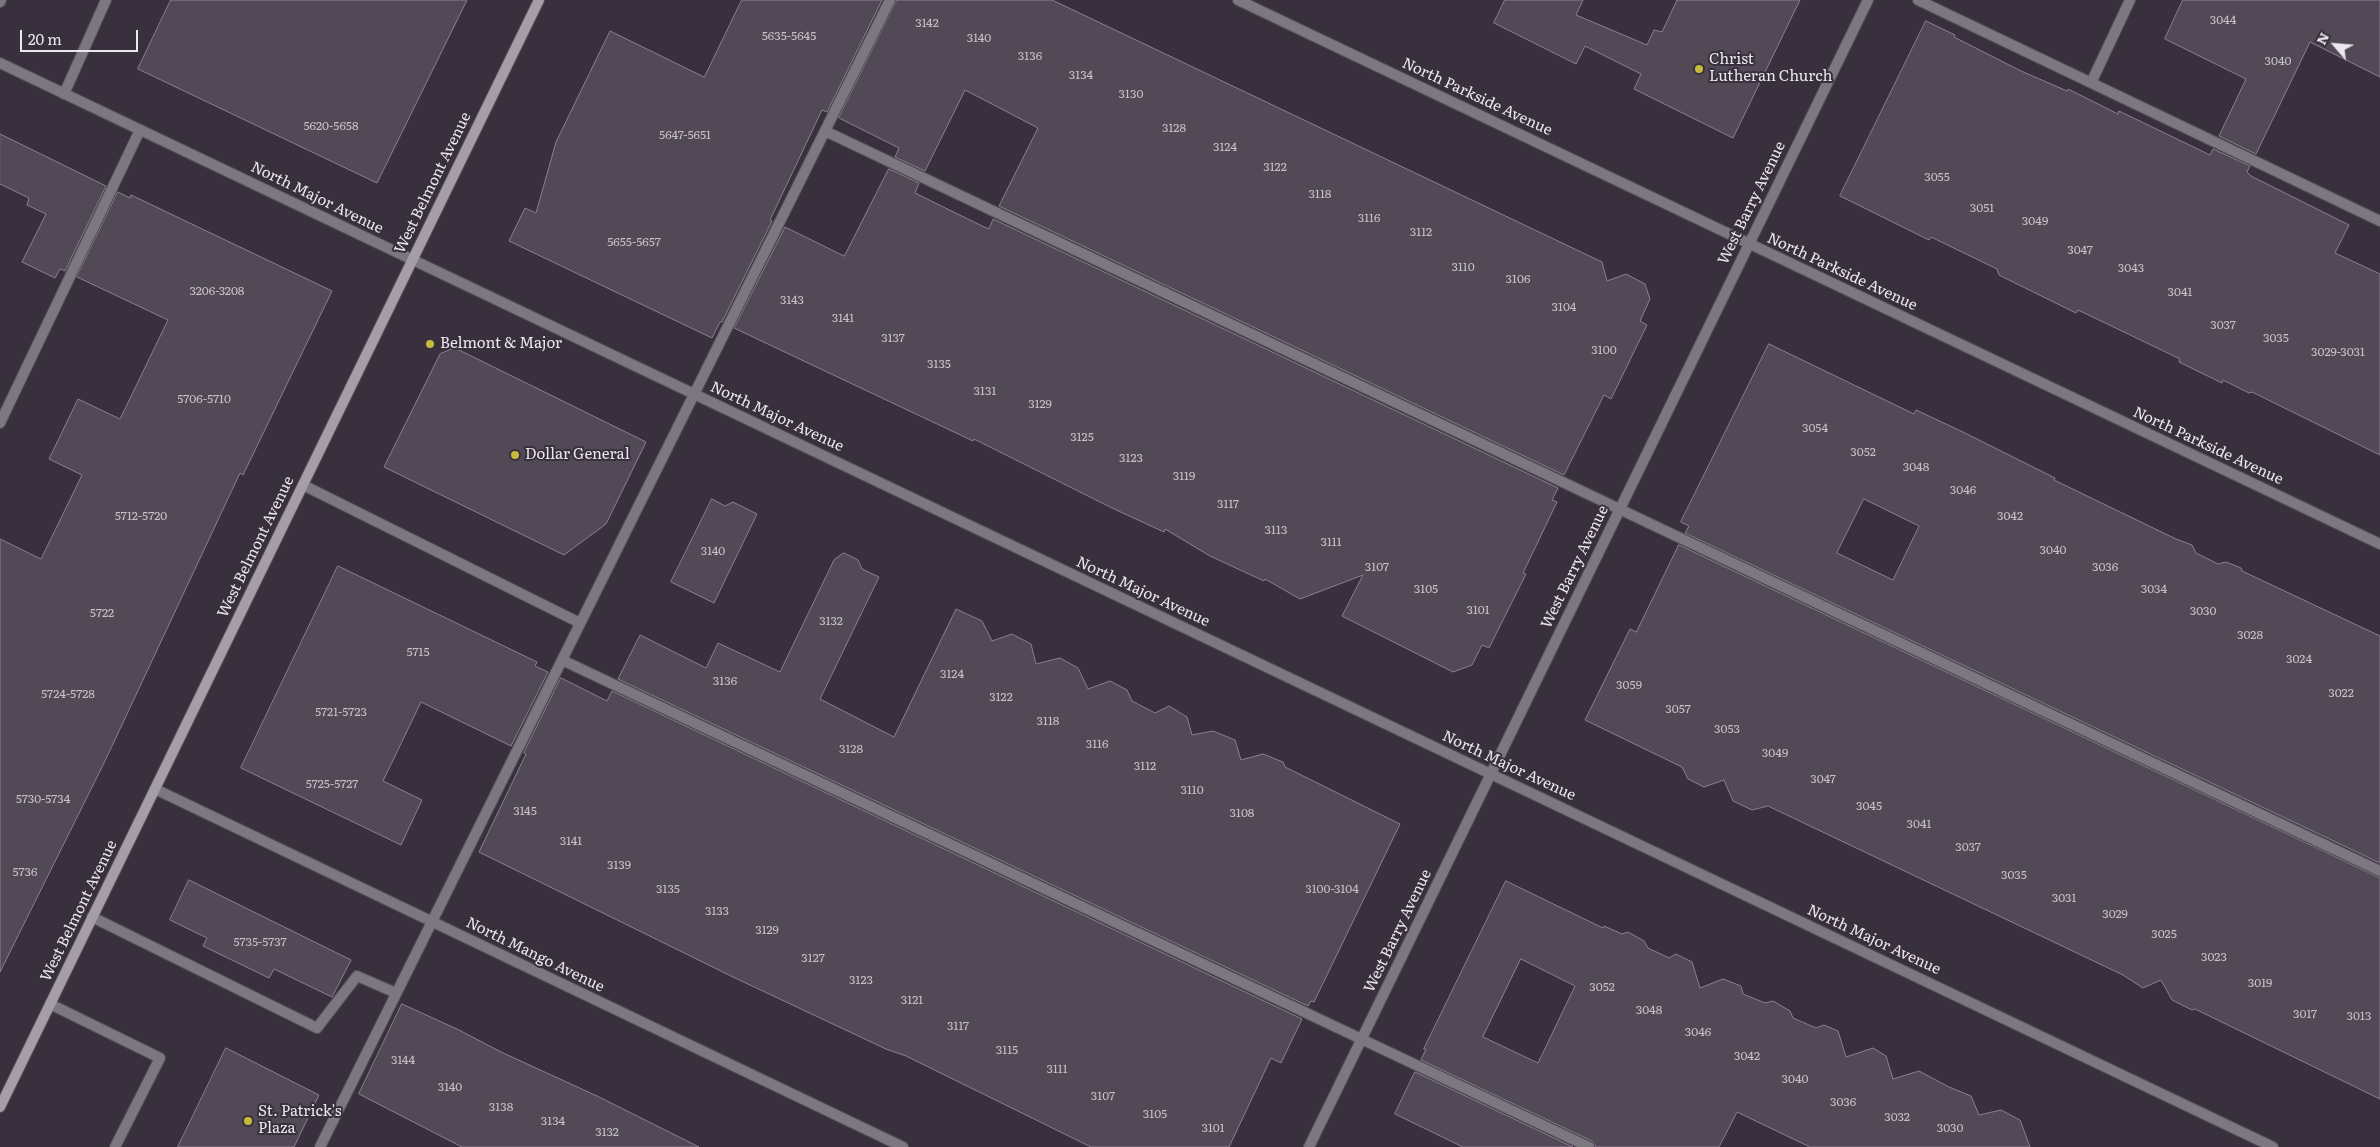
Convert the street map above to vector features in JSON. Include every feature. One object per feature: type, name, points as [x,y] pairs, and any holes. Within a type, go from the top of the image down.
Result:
[{"type":"main road","name":"West Belmont Avenue","points":[[0,1107],[539,0]]},
{"type":"street","points":[[64,94],[106,0]]},
{"type":"street","points":[[320,1147],[890,0]]},
{"type":"street","name":"North Parkside Avenue","points":[[1238,0],[2380,544]]},
{"type":"street","name":"West Barry Avenue","points":[[1309,1147],[1868,0]]},
{"type":"street","points":[[1918,0],[2380,221]]},
{"type":"street","points":[[2091,82],[2130,0]]},
{"type":"street","name":"North Major Avenue","points":[[0,63],[2273,1147]]},
{"type":"street","points":[[0,423],[140,130]]},
{"type":"street","points":[[825,131],[2380,871]]},
{"type":"street","points":[[303,485],[580,623]]},
{"type":"street","points":[[562,660],[1590,1147]]},
{"type":"street","name":"North Mango Avenue","points":[[154,789],[903,1147]]},
{"type":"street","points":[[92,918],[317,1028],[357,976],[396,993]]},
{"type":"street","points":[[50,1004],[160,1058],[115,1147]]},
{"type":"building","points":[[171,0],[467,0],[377,183],[138,69]]},
{"type":"building","points":[[742,0],[882,0],[827,112],[822,110],[770,220],[772,221],[722,322],[720,322],[712,338],[509,241],[525,208],[536,213],[556,142],[610,31],[704,77]]},
{"type":"building","points":[[897,0],[1052,0],[1602,262],[1607,281],[1626,274],[1645,284],[1650,299],[1640,321],[1647,325],[1611,399],[1604,395],[1564,475],[999,206],[1038,128],[965,90],[925,171],[895,157],[899,148],[839,118]]},
{"type":"building","name":"Christ Lutheran Church","points":[[1505,0],[1583,0],[1576,15],[1647,45],[1654,30],[1662,32],[1677,0],[1800,0],[1733,138],[1634,89],[1641,74],[1585,46],[1576,64],[1494,23]]},
{"type":"building","points":[[2183,0],[2380,0],[2380,77],[2310,42],[2256,154],[2219,136],[2246,79],[2165,39]]},
{"type":"building","points":[[1926,21],[2021,71],[2067,91],[2068,89],[2118,114],[2119,111],[2210,155],[2213,149],[2250,166],[2247,172],[2251,176],[2349,225],[2335,253],[2380,274],[2380,455],[2252,392],[2249,393],[2223,380],[2222,383],[2179,362],[2180,359],[2078,310],[2076,313],[1999,275],[1997,269],[1931,237],[1929,240],[1840,196]]},
{"type":"building","points":[[0,134],[106,186],[65,271],[60,269],[55,278],[22,262],[46,214],[27,205],[29,198],[0,184]]},
{"type":"building","points":[[889,169],[919,183],[915,193],[980,225],[989,229],[993,219],[1558,488],[1552,500],[1557,502],[1523,573],[1526,574],[1489,648],[1482,645],[1472,665],[1453,672],[1342,616],[1363,575],[1300,599],[1265,579],[1264,581],[1210,556],[1165,529],[1164,532],[1112,508],[974,439],[973,441],[734,328],[785,227],[844,256]]},
{"type":"building","points":[[118,192],[130,198],[131,195],[332,291],[243,475],[240,473],[104,763],[0,972],[0,539],[41,559],[82,475],[49,459],[78,399],[120,419],[168,320],[77,277]]},
{"type":"building","points":[[1769,344],[1914,414],[1916,410],[1963,432],[2055,478],[2054,480],[2192,545],[2196,553],[2218,564],[2226,562],[2241,568],[2242,571],[2380,636],[2380,863],[1685,533],[1689,526],[1681,522]],"holes":[[[1864,499],[1919,526],[1893,580],[1837,553]]]},
{"type":"building","name":"Dollar General","points":[[455,348],[646,442],[606,524],[564,555],[384,467],[440,354]]},
{"type":"building","points":[[712,499],[725,506],[733,502],[757,514],[714,603],[671,582]]},
{"type":"building","points":[[1679,545],[2380,878],[2380,1099],[2195,1009],[2192,1010],[2172,1000],[2161,980],[2143,988],[2123,975],[1768,806],[1752,810],[1733,801],[1724,780],[1704,787],[1688,779],[1682,767],[1585,720],[1630,629],[1636,632]]},
{"type":"building","points":[[844,553],[858,560],[862,569],[879,577],[820,699],[894,737],[956,609],[982,621],[992,641],[1012,634],[1031,644],[1036,664],[1060,658],[1078,668],[1088,689],[1110,681],[1127,690],[1132,701],[1155,713],[1169,706],[1187,717],[1192,735],[1213,731],[1235,740],[1241,760],[1263,754],[1283,762],[1285,767],[1400,824],[1314,1002],[1311,1001],[1308,1006],[618,679],[640,635],[706,668],[718,643],[780,672],[834,560]]},
{"type":"building","points":[[338,566],[537,662],[535,666],[548,672],[511,746],[421,702],[383,781],[422,800],[401,845],[241,768]]},
{"type":"building","points":[[561,678],[607,701],[612,691],[1302,1019],[1281,1063],[1271,1058],[1229,1147],[1091,1147],[906,1056],[886,1049],[733,977],[479,852]]},
{"type":"building","points":[[189,880],[351,960],[332,997],[274,969],[269,978],[203,946],[207,938],[170,920]]},
{"type":"building","points":[[1506,881],[1603,928],[1604,926],[1622,934],[1628,932],[1644,941],[1648,948],[1669,958],[1676,954],[1692,962],[1700,988],[1723,979],[1741,986],[1743,994],[1765,1003],[1773,1001],[1790,1011],[1793,1018],[1816,1028],[1824,1025],[1838,1031],[1846,1057],[1873,1048],[1886,1056],[1893,1079],[1919,1071],[1971,1096],[1979,1115],[2001,1110],[2020,1120],[2030,1147],[1810,1147],[1737,1112],[1719,1147],[1596,1147],[1592,1141],[1421,1060],[1426,1049],[1424,1049]],"holes":[[[1521,959],[1575,986],[1538,1063],[1483,1037]]]},
{"type":"building","points":[[402,1004],[597,1096],[699,1147],[462,1147],[359,1094]]},
{"type":"building","name":"St. Patrick's Plaza","points":[[226,1048],[319,1095],[294,1147],[178,1147]]},
{"type":"building","points":[[1415,1072],[1573,1147],[1463,1147],[1395,1114]]},
{"type":"place","name":"Christ Lutheran Church","points":[[1699,69]]},
{"type":"place","name":"Belmont & Major","points":[[430,344]]},
{"type":"place","name":"Dollar General","points":[[515,455]]},
{"type":"place","name":"St. Patrick's Plaza","points":[[248,1121]]}]
